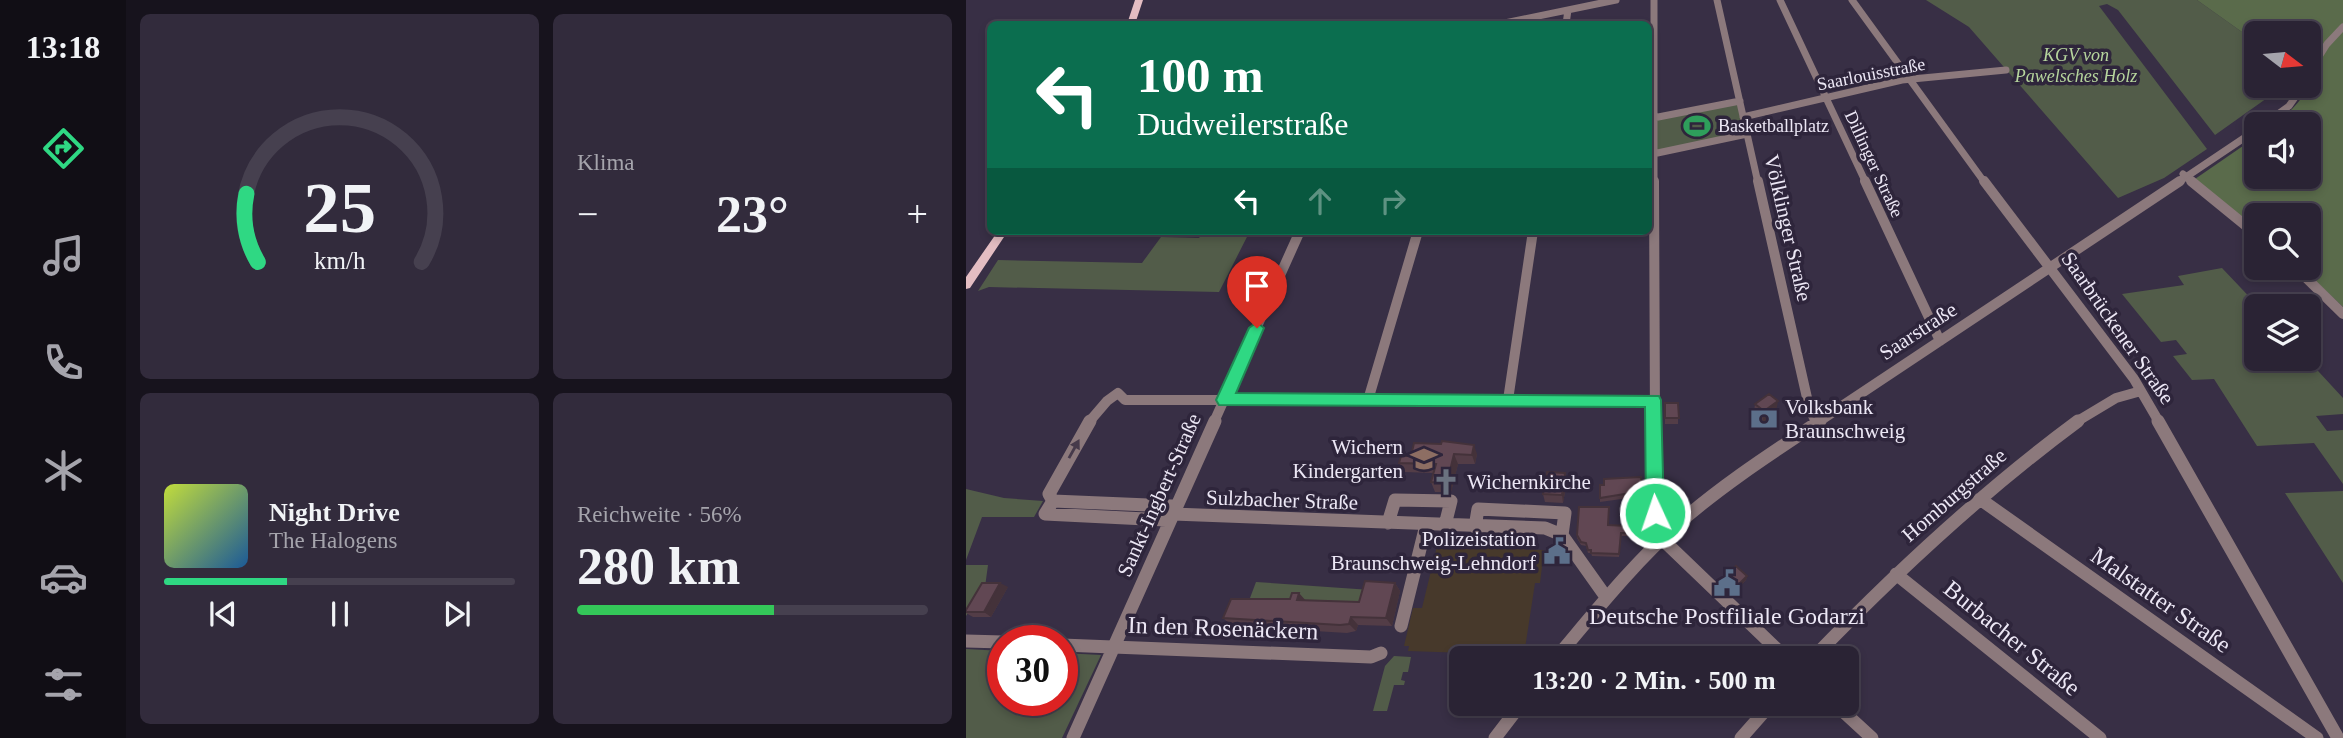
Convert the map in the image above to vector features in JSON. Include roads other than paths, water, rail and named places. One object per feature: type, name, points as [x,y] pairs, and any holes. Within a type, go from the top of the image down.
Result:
[{"type":"main road","points":[[1132,21],[1139,0]]},
{"type":"main road","points":[[966,285],[1000,235]]},
{"type":"street","points":[[1515,21],[1616,0]]},
{"type":"street","points":[[1652,60],[1654,0]]},
{"type":"street","name":"Völklinger Straße","points":[[1717,0],[1810,411],[1817,422]]},
{"type":"street","name":"Dillinger Straße","points":[[1780,0],[1940,341]]},
{"type":"street","name":"Saarbrückener Straße","points":[[1852,0],[2141,391],[2338,738]]},
{"type":"street","points":[[1566,21],[1568,10]]},
{"type":"street","points":[[2321,51],[2343,27]]},
{"type":"street","name":"Saarlouisstraße","points":[[1743,117],[1909,80],[2006,70]]},
{"type":"street","points":[[2281,112],[2295,98]]},
{"type":"street","points":[[1652,119],[1740,100]]},
{"type":"street","points":[[1652,155],[1747,134]]},
{"type":"street","name":"Saarstraße","points":[[1606,597],[1677,526],[1713,495],[1817,422],[2244,138]]},
{"type":"street","points":[[2184,175],[2244,224]]},
{"type":"street","name":"Sankt-Ingbert-Straße","points":[[1073,738],[1298,235]]},
{"type":"street","points":[[1368,400],[1417,235]]},
{"type":"street","points":[[1508,400],[1532,235]]},
{"type":"street","points":[[1652,235],[1653,501],[1663,540],[1773,646]]},
{"type":"street","points":[[2308,280],[2343,314]]},
{"type":"street","name":"Homburgstraße","points":[[1825,646],[1896,574],[1979,499],[2049,443],[2117,395],[2141,391]]},
{"type":"street","name":"Sulzbacher Straße","points":[[1225,400],[1125,400],[1118,393],[1106,400],[1094,415],[1049,494],[1053,501],[1045,514],[1166,520],[1173,514],[1545,528],[1562,535]]},
{"type":"street","points":[[1225,400],[1653,400]]},
{"type":"street","name":"Malstatter Straße","points":[[1979,499],[2317,738]]},
{"type":"street","points":[[1388,523],[1395,500],[1451,502],[1446,526]]},
{"type":"street","points":[[1475,527],[1478,509],[1565,513],[1562,535],[1606,597],[1566,646]]},
{"type":"street","points":[[1401,626],[1426,525]]},
{"type":"street","name":"Burbacher Straße","points":[[1896,574],[2099,738]]},
{"type":"street","points":[[966,641],[987,642]]},
{"type":"street","name":"In den Rosenäckern","points":[[1078,646],[1371,657],[1381,653]]},
{"type":"street","points":[[1494,738],[1511,716]]},
{"type":"street","points":[[1741,738],[1760,716]]},
{"type":"street","points":[[1848,716],[1872,738]]},
{"type":"place","name":"Basketballplatz","points":[[1697,126]]},
{"type":"place","name":"Volksbank Braunschweig","points":[[1764,419]]},
{"type":"place","name":"Wichern Kindergarten","points":[[1424,459]]},
{"type":"place","name":"Wichernkirche","points":[[1446,482]]},
{"type":"place","name":"Polizeistation Braunschweig-Lehndorf","points":[[1557,551]]},
{"type":"place","name":"Deutsche Postfiliale Godarzi","points":[[1727,583]]},
{"type":"park label","name":"KGV von Pawelsches Holz","points":[[2076,65]]}]
